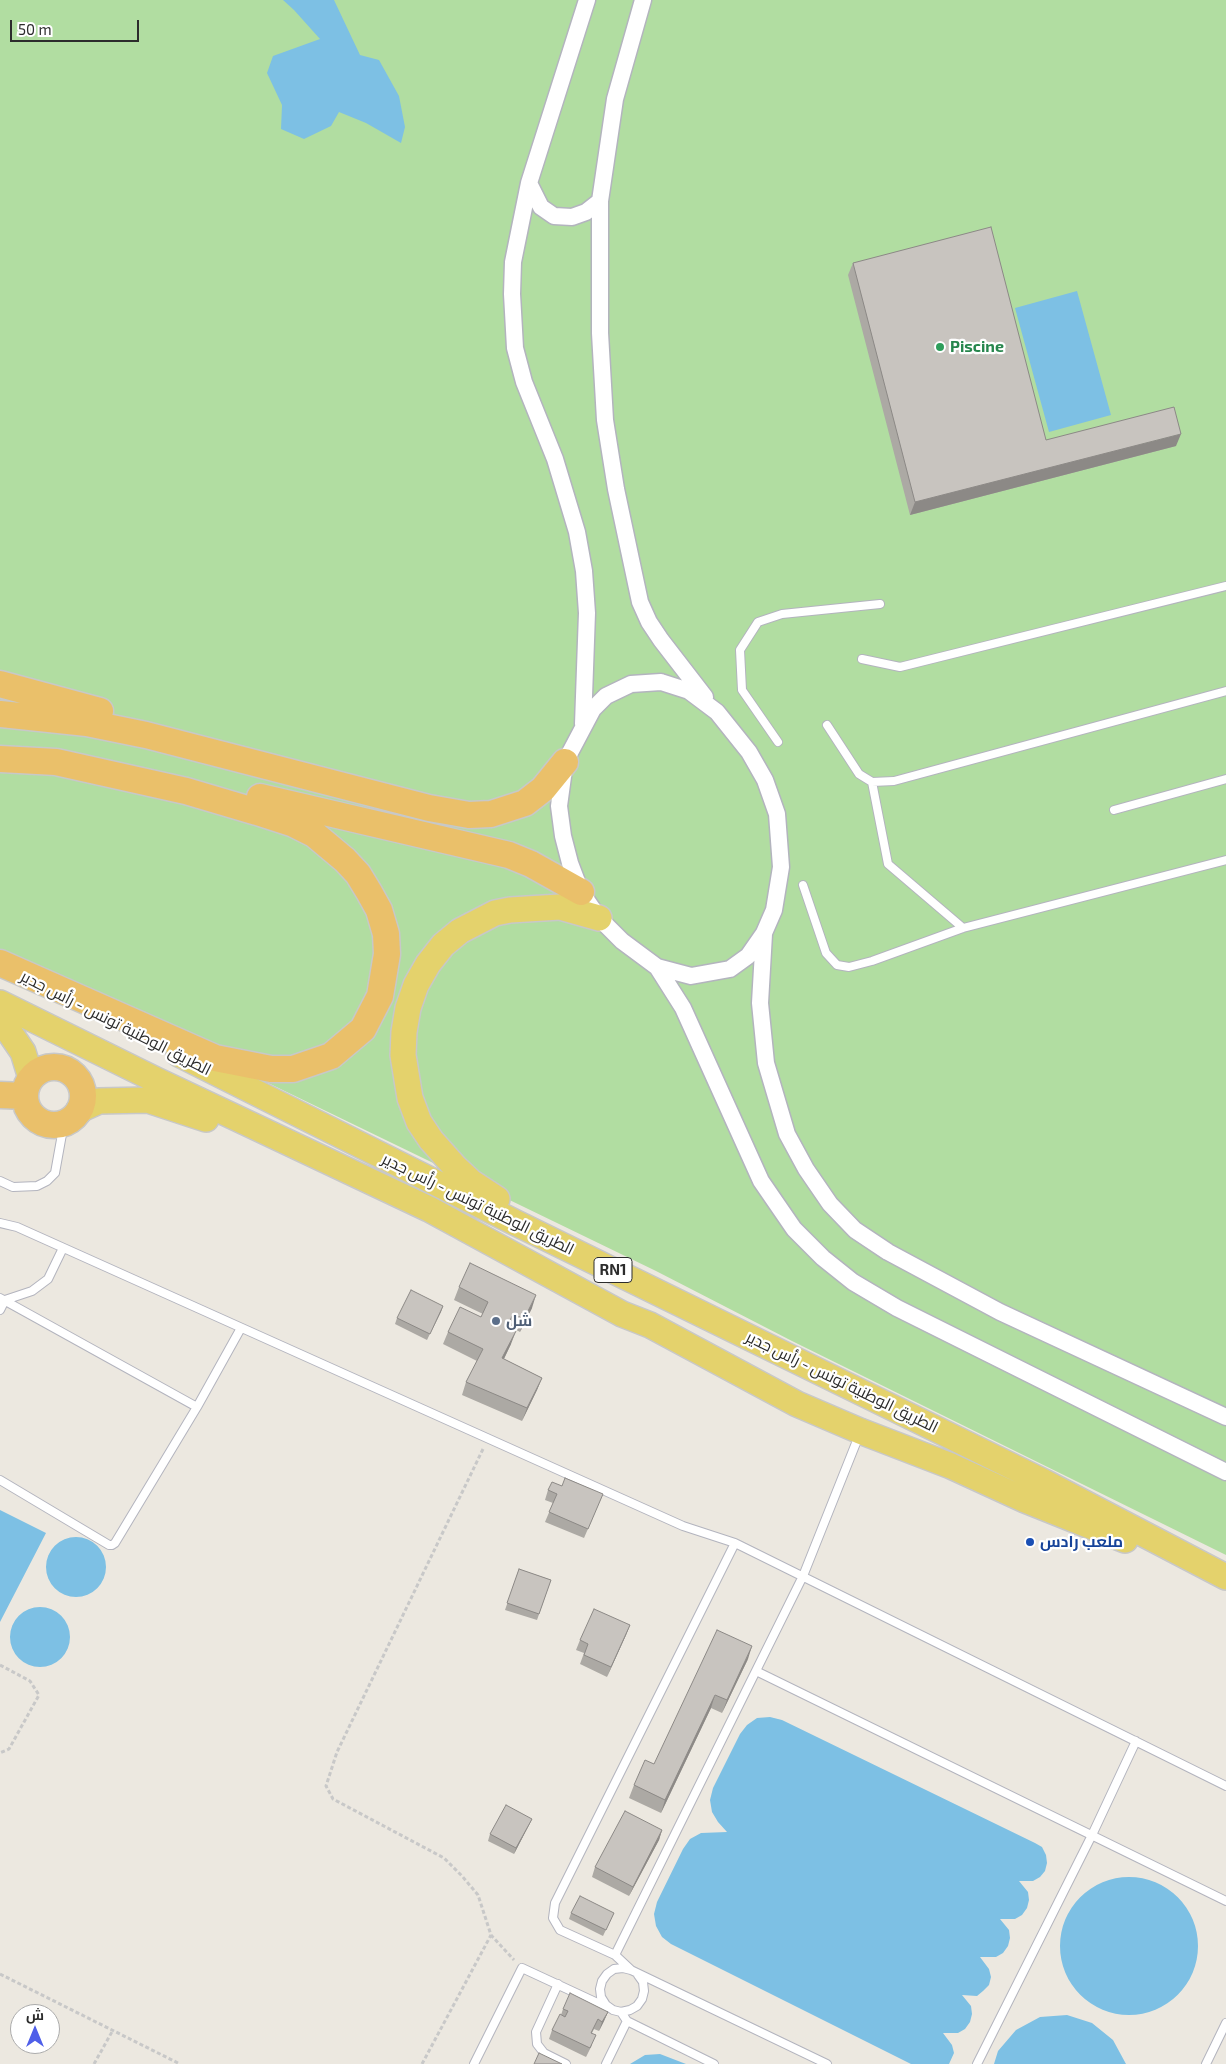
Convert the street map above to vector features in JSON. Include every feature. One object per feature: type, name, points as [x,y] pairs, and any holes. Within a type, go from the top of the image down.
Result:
[{"type":"highway","points":[[0,684],[100,711],[238,759]]},
{"type":"highway","points":[[0,714],[44,717],[87,723],[429,808],[469,815],[491,814],[525,803],[543,789],[565,762]]},
{"type":"highway","points":[[0,745],[37,746],[90,755],[313,810],[500,853],[531,864],[581,892]]},
{"type":"highway","points":[[0,759],[56,762],[186,791],[294,824],[314,834],[346,860],[358,874],[369,892],[379,910],[386,934],[387,954],[380,996],[363,1029],[331,1056],[293,1069],[271,1069],[215,1058],[0,963]]},
{"type":"highway","points":[[50,1068],[61,1068],[70,1072],[78,1080],[82,1090],[82,1100],[72,1117],[51,1124],[38,1119],[29,1109],[19,1090],[40,1071],[50,1068]]},
{"type":"main road","points":[[599,918],[560,907],[510,910],[495,913],[460,931],[443,945],[428,964],[416,985],[408,1008],[403,1055],[410,1098],[419,1122],[443,1156],[471,1182],[488,1194],[612,1270]]},
{"type":"main road","name":"الطريق الوطنية تونس - رأس جدير","points":[[0,963],[427,1179],[1044,1482],[1226,1578]]},
{"type":"main road","name":"الطريق الوطنية تونس - رأس جدير","points":[[0,1003],[429,1209],[622,1314],[650,1325],[797,1404],[860,1431],[951,1466],[1025,1500],[1226,1578]]},
{"type":"main road","points":[[0,1023],[10,1033],[23,1052],[19,1090]]},
{"type":"main road","points":[[72,1117],[99,1101],[148,1100],[207,1119],[292,1155],[337,1164]]},
{"type":"street","points":[[583,725],[587,613],[584,571],[579,542],[555,459],[524,382],[514,339],[512,294],[513,262],[529,183],[587,0]]},
{"type":"street","points":[[643,0],[615,99],[600,201],[600,333],[605,420],[631,564],[640,602],[649,622],[661,640],[749,752],[765,780],[777,814],[781,867],[774,910],[764,933],[748,956],[730,969],[691,976],[657,967],[622,941],[599,918],[581,892],[563,836],[559,806],[565,762],[583,725],[593,709],[606,696],[631,684],[661,682],[688,691],[717,712]]},
{"type":"street","points":[[529,183],[541,207],[554,216],[572,217],[586,212],[600,201]]},
{"type":"street","points":[[764,933],[760,1003],[766,1063],[787,1134],[806,1169],[830,1204],[855,1230],[888,1252],[1000,1312],[1226,1417]]},
{"type":"street","points":[[657,967],[682,1008],[761,1181],[794,1229],[822,1258],[853,1282],[898,1308],[1226,1472]]},
{"type":"lane","points":[[862,659],[900,667],[1226,586]]},
{"type":"lane","points":[[778,742],[742,690],[740,650],[758,622],[782,614],[880,604]]},
{"type":"lane","points":[[827,725],[859,774],[872,782],[894,781],[1226,691]]},
{"type":"lane","points":[[1114,810],[1226,780]]},
{"type":"lane","points":[[872,782],[888,864],[964,928]]},
{"type":"lane","points":[[802,885],[826,953],[837,965],[850,967],[964,928],[1226,860]]},
{"type":"lane","points":[[0,1181],[13,1187],[37,1186],[47,1181],[55,1173],[72,1117]]},
{"type":"lane","points":[[0,1223],[17,1227],[683,1526],[735,1543],[1226,1786]]},
{"type":"lane","points":[[3,1299],[32,1291],[48,1279],[63,1248]]},
{"type":"lane","points":[[0,1310],[3,1299]]},
{"type":"lane","points":[[3,1299],[197,1407]]},
{"type":"lane","points":[[0,1480],[109,1545],[112,1545],[115,1543],[197,1407],[241,1328]]},
{"type":"lane","points":[[615,1955],[802,1576],[860,1431]]},
{"type":"lane","points":[[474,2064],[522,1968],[617,2011],[630,2010],[637,2006],[642,1999],[644,1991],[643,1982],[635,1972],[615,1955],[560,1930],[553,1918],[555,1903],[735,1543]]},
{"type":"lane","points":[[756,1671],[1226,1901]]},
{"type":"lane","points":[[976,2064],[1092,1835],[1136,1741]]},
{"type":"lane","points":[[714,2064],[627,2021],[617,2011],[606,2005],[601,1998],[602,1981],[607,1974],[614,1969],[623,1968],[635,1972],[827,2064]]},
{"type":"lane","points":[[558,1984],[536,2032],[537,2044],[544,2053],[566,2064]]},
{"type":"lane","points":[[606,2064],[627,2021]]},
{"type":"lane","points":[[1206,2064],[1226,2023]]},
{"type":"path","points":[[488,1439],[337,1752],[326,1786],[333,1799],[444,1858],[478,1895],[491,1935],[522,1968]]},
{"type":"path","points":[[0,1666],[30,1681],[38,1695],[9,1750],[0,1753]]},
{"type":"path","points":[[422,2064],[491,1935]]},
{"type":"path","points":[[0,1974],[180,2064]]},
{"type":"path","points":[[94,2064],[113,2030]]},
{"type":"green space","points":[[0,0],[1226,0],[1226,1555],[792,1341],[656,1271],[262,1080],[0,956]]},
{"type":"water","points":[[283,0],[334,0],[360,55],[379,60],[399,96],[405,127],[401,143],[366,123],[339,112],[331,126],[304,139],[281,129],[282,105],[267,73],[273,56],[320,39]]},
{"type":"water","points":[[1077,291],[1111,415],[1049,432],[1015,308]]},
{"type":"water","points":[[0,1510],[46,1533],[0,1622]]},
{"type":"water","points":[[76,1537],[93,1542],[101,1550],[106,1567],[101,1584],[93,1592],[76,1597],[59,1592],[51,1584],[46,1567],[51,1550],[59,1542]]},
{"type":"water","points":[[40,1607],[57,1612],[65,1620],[70,1637],[65,1654],[57,1662],[40,1667],[23,1662],[15,1654],[10,1637],[15,1620],[23,1612]]},
{"type":"water","points":[[770,1717],[782,1720],[1042,1847],[1047,1863],[1045,1871],[1033,1881],[1019,1881],[1028,1892],[1027,1908],[1022,1915],[1015,1919],[1000,1919],[1009,1930],[1008,1946],[1003,1953],[996,1957],[980,1957],[989,1969],[991,1977],[989,1985],[977,1996],[962,1995],[971,2006],[970,2022],[965,2029],[958,2033],[943,2033],[952,2045],[954,2053],[949,2064],[911,2064],[671,1944],[662,1937],[656,1926],[654,1914],[657,1902],[683,1849],[690,1839],[701,1833],[727,1832],[712,1812],[710,1800],[713,1788],[740,1734],[747,1725],[757,1718]]},
{"type":"water","points":[[1129,1877],[1143,1878],[1156,1882],[1178,1897],[1193,1919],[1197,1932],[1197,1960],[1193,1973],[1178,1995],[1156,2010],[1143,2014],[1129,2015],[1115,2014],[1102,2010],[1080,1995],[1065,1973],[1061,1960],[1060,1946],[1061,1932],[1065,1919],[1080,1897],[1102,1882],[1115,1878]]},
{"type":"water","points":[[1067,2015],[1092,2023],[1113,2040],[1126,2064],[994,2064],[998,2051],[1016,2030],[1040,2017]]},
{"type":"water","points":[[660,2054],[686,2064],[630,2064],[645,2055]]},
{"type":"building","name":"Piscine","points":[[991,227],[1046,440],[1174,407],[1181,434],[915,502],[853,263]]},
{"type":"building","points":[[470,1263],[536,1295],[524,1319],[513,1314],[507,1327],[516,1331],[502,1358],[542,1378],[527,1408],[466,1382],[483,1349],[448,1332],[460,1307],[481,1317],[488,1302],[459,1287]]},
{"type":"building","points":[[411,1290],[443,1306],[430,1334],[397,1318]]},
{"type":"building","points":[[565,1478],[603,1494],[588,1529],[549,1512],[557,1494],[548,1490],[552,1482],[562,1486]]},
{"type":"building","points":[[519,1569],[551,1580],[539,1614],[507,1603]]},
{"type":"building","points":[[594,1609],[630,1625],[611,1667],[584,1655],[588,1644],[580,1640]]},
{"type":"building","points":[[717,1630],[752,1646],[727,1700],[715,1695],[665,1800],[634,1785],[645,1760],[654,1764]]},
{"type":"building","points":[[506,1805],[532,1819],[516,1848],[490,1834]]},
{"type":"building","points":[[625,1811],[662,1830],[633,1887],[595,1867]]},
{"type":"building","points":[[580,1896],[614,1913],[606,1930],[571,1913]]},
{"type":"building","points":[[570,1993],[608,2012],[602,2022],[598,2019],[591,2033],[596,2035],[590,2048],[552,2030],[560,2014],[565,2017],[568,2011],[563,2009]]},
{"type":"building","points":[[539,2053],[562,2064],[534,2064]]},
{"type":"place","name":"Piscine","points":[[940,347]]},
{"type":"place","name":"شل","points":[[496,1321]]},
{"type":"place","name":"ملعب رادس","points":[[1030,1542]]}]
